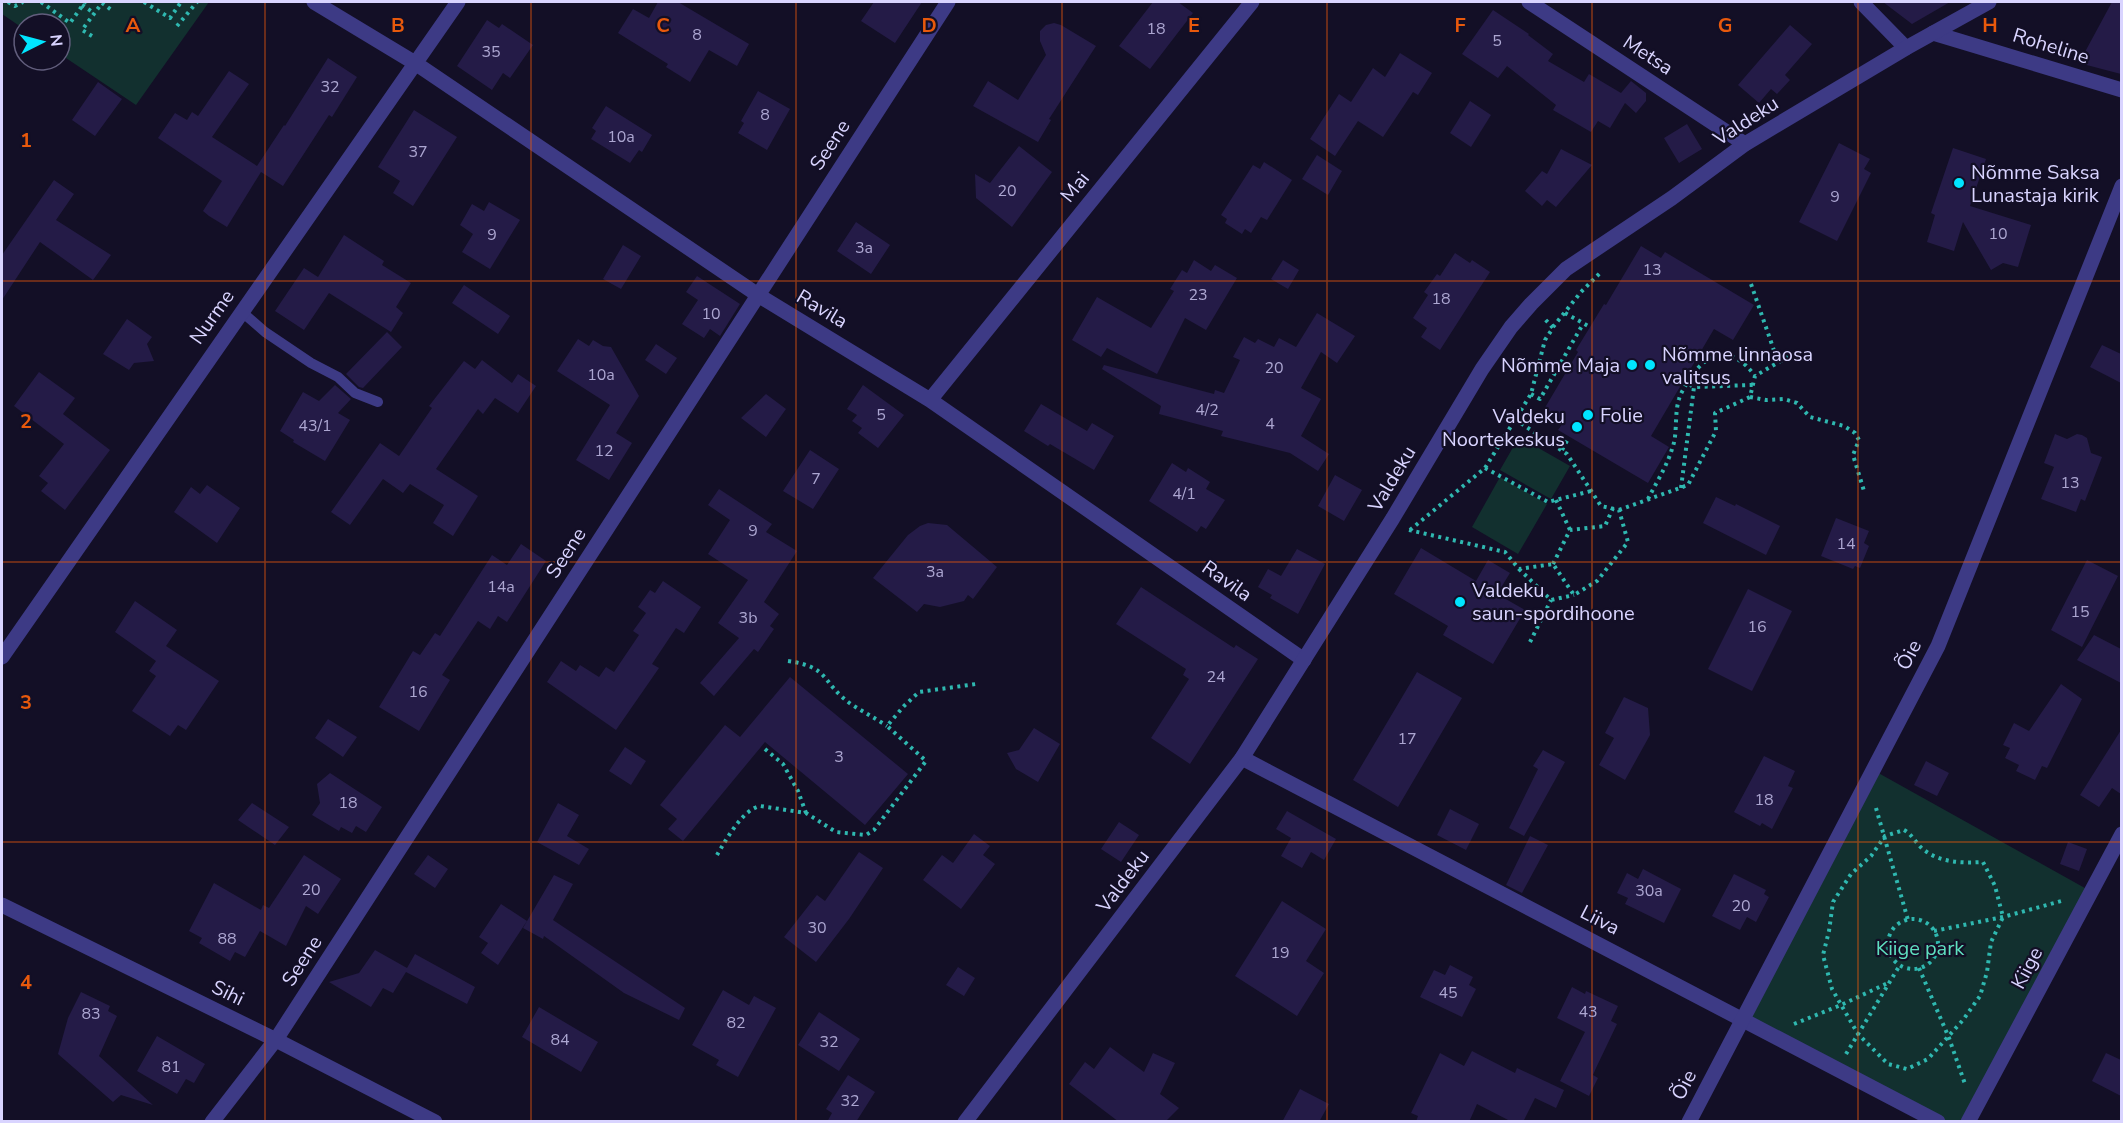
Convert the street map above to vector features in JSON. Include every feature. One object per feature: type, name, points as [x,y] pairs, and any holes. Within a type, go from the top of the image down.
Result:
[{"type":"street","name":"Ravila","points":[[314,2],[415,63],[758,295],[930,400],[1304,660]]},
{"type":"street","name":"Nurme","points":[[2,657],[458,2]]},
{"type":"street","name":"Seene","points":[[212,1122],[276,1040],[948,2]]},
{"type":"street","name":"Mai","points":[[930,400],[1252,2]]},
{"type":"street","name":"Metsa","points":[[1528,2],[1745,144]]},
{"type":"street","points":[[1861,2],[1906,48]]},
{"type":"street","name":"Valdeku","points":[[965,1122],[1242,758],[1393,518],[1482,369],[1511,327],[1531,304],[1566,269],[1672,198],[1745,144],[1906,48],[1989,2]]},
{"type":"street","name":"Roheline","points":[[1933,33],[2121,90]]},
{"type":"street","name":"Õie","points":[[1689,1122],[1938,645],[2121,186]]},
{"type":"street","name":"Liiva","points":[[1242,758],[1938,1122]]},
{"type":"street","name":"Kiige","points":[[1971,1116],[2121,834]]},
{"type":"street","name":"Sihi","points":[[2,905],[276,1040],[435,1122]]},
{"type":"lane","points":[[242,312],[265,332],[310,363],[338,377],[355,393],[378,402]]},
{"type":"path","points":[[8,2],[15,6],[22,2]]},
{"type":"path","points":[[41,2],[70,23],[83,3],[94,13]]},
{"type":"path","points":[[144,2],[170,18],[181,2]]},
{"type":"path","points":[[177,26],[197,2]]},
{"type":"path","points":[[92,36],[82,30],[102,3],[113,11]]},
{"type":"path","points":[[1404,539],[1410,531],[1485,468],[1531,394],[1545,340],[1552,327],[1581,292],[1605,268]]},
{"type":"path","points":[[1751,284],[1778,362]]},
{"type":"path","points":[[1531,304],[1552,327]]},
{"type":"path","points":[[1565,313],[1590,327]]},
{"type":"path","points":[[1531,394],[1540,399],[1584,324]]},
{"type":"path","points":[[1648,500],[1673,449],[1679,399],[1684,384],[1696,369],[1707,360],[1719,355],[1732,356],[1745,363],[1755,376]]},
{"type":"path","points":[[1750,397],[1755,376],[1789,356]]},
{"type":"path","points":[[1684,384],[1693,387],[1753,386]]},
{"type":"path","points":[[1681,488],[1693,387]]},
{"type":"path","points":[[1516,420],[1567,454],[1601,506],[1619,510],[1688,486],[1716,431],[1715,413],[1750,397],[1766,400],[1784,399],[1797,404],[1810,417],[1844,426],[1855,433],[1859,440],[1853,455],[1864,491]]},
{"type":"path","points":[[1562,450],[1569,436]]},
{"type":"path","points":[[1485,468],[1548,502],[1591,491]]},
{"type":"path","points":[[1556,500],[1570,530]]},
{"type":"path","points":[[1570,530],[1605,526],[1613,508]]},
{"type":"path","points":[[1551,600],[1574,595],[1597,581],[1628,542],[1619,510]]},
{"type":"path","points":[[1404,527],[1410,531],[1505,552],[1551,600]]},
{"type":"path","points":[[1553,564],[1570,530]]},
{"type":"path","points":[[1519,569],[1553,564]]},
{"type":"path","points":[[1553,564],[1574,595]]},
{"type":"path","points":[[1530,642],[1551,600]]},
{"type":"path","points":[[717,855],[730,835],[754,807],[772,806],[806,813],[836,832],[866,835],[874,830],[926,762],[887,726],[851,704],[834,689],[826,676],[817,668],[804,663],[788,661]]},
{"type":"path","points":[[887,726],[919,692],[976,684]]},
{"type":"path","points":[[765,749],[783,765],[798,791],[806,813]]},
{"type":"path","points":[[1865,783],[1880,816],[1908,920]]},
{"type":"path","points":[[1904,830],[1913,836],[1923,849],[1945,860],[1962,863],[1983,862],[1995,886],[2003,917],[1991,942],[1987,972],[1980,996],[1949,1038],[1928,1059],[1907,1068],[1888,1064],[1858,1034],[1832,989],[1823,955],[1833,902],[1851,874],[1871,856],[1885,836],[1904,830]]},
{"type":"path","points":[[1934,931],[2003,917],[2092,892]]},
{"type":"path","points":[[1908,920],[1923,921],[1934,931],[1938,946],[1936,953],[1926,965],[1913,969],[1900,965],[1894,960],[1888,944],[1889,936],[1894,928],[1908,920]]},
{"type":"path","points":[[1838,1069],[1900,965]]},
{"type":"path","points":[[1919,968],[1949,1038],[1971,1116]]},
{"type":"path","points":[[1772,1034],[1890,982]]},
{"type":"green space","points":[[2,2],[209,2],[136,105],[72,62],[72,12],[12,12],[12,21],[2,14]]},
{"type":"green space","points":[[1519,437],[1570,466],[1551,499],[1500,470]]},
{"type":"green space","points":[[1500,477],[1547,504],[1518,554],[1472,527]]},
{"type":"green space","name":"Kiige park","points":[[1873,770],[2092,892],[1968,1121],[1938,1121],[1742,1018]]},
{"type":"building","points":[[658,2],[678,2],[749,44],[737,66],[709,50],[690,82],[666,67],[668,64],[618,33],[633,9],[649,18]]},
{"type":"building","points":[[874,2],[922,2],[895,43],[861,21]]},
{"type":"building","points":[[1153,2],[1178,2],[1193,13],[1150,69],[1119,46]]},
{"type":"building","points":[[1883,2],[1950,2],[1912,24]]},
{"type":"building","points":[[2112,2],[2121,2],[2121,74],[2079,63]]},
{"type":"building","points":[[1493,10],[1529,34],[1553,54],[1548,61],[1584,82],[1589,74],[1621,93],[1631,81],[1646,93],[1646,101],[1636,113],[1625,103],[1610,128],[1598,121],[1591,132],[1553,110],[1556,105],[1507,66],[1498,78],[1462,54]]},
{"type":"building","points":[[487,20],[499,28],[502,24],[533,45],[510,78],[503,73],[492,90],[457,66]]},
{"type":"building","points":[[1054,23],[1096,46],[1049,119],[1051,120],[1038,142],[973,106],[988,81],[1018,100],[1046,55],[1040,41],[1040,31],[1046,25]]},
{"type":"building","points":[[1790,25],[1812,44],[1785,75],[1790,80],[1777,94],[1771,89],[1759,103],[1738,85]]},
{"type":"building","points":[[1400,53],[1432,73],[1418,95],[1413,92],[1383,137],[1358,121],[1335,156],[1310,139],[1339,94],[1351,102],[1373,68],[1385,77]]},
{"type":"building","points":[[328,58],[357,77],[332,117],[329,115],[283,186],[261,172],[227,227],[209,216],[203,211],[222,181],[158,138],[175,113],[187,120],[192,112],[198,116],[229,71],[249,84],[212,137],[257,166]]},
{"type":"building","points":[[98,82],[122,99],[95,136],[72,120]]},
{"type":"building","points":[[758,91],[790,109],[767,150],[738,133],[744,123],[741,121]]},
{"type":"building","points":[[1470,101],[1491,115],[1471,147],[1450,133]]},
{"type":"building","points":[[606,106],[652,135],[642,152],[639,150],[630,163],[591,139],[596,131],[592,128]]},
{"type":"building","points":[[414,110],[457,137],[413,206],[393,193],[400,181],[378,167]]},
{"type":"building","points":[[1687,124],[1702,149],[1679,163],[1664,138]]},
{"type":"building","points":[[1839,143],[1870,159],[1864,169],[1871,173],[1837,241],[1799,222]]},
{"type":"building","points":[[1019,146],[1052,172],[1012,227],[976,198],[975,174],[990,183]]},
{"type":"building","points":[[1953,148],[1986,159],[1970,206],[2031,225],[2018,267],[2003,263],[1991,270],[1963,222],[1954,251],[1927,242],[1935,215],[1931,213]]},
{"type":"building","points":[[1561,149],[1592,165],[1556,207],[1547,200],[1542,206],[1525,191],[1542,171],[1547,174]]},
{"type":"building","points":[[1317,155],[1342,171],[1328,195],[1302,179]]},
{"type":"building","points":[[1264,162],[1292,180],[1267,220],[1261,217],[1251,233],[1245,229],[1242,234],[1225,223],[1227,219],[1221,215],[1253,165],[1260,169]]},
{"type":"building","points":[[54,180],[74,194],[56,220],[111,255],[93,280],[40,242],[2,300],[2,255]]},
{"type":"building","points":[[489,202],[520,220],[490,269],[462,252],[473,234],[460,225],[472,204],[484,211]]},
{"type":"building","points":[[856,222],[890,245],[871,274],[837,251]]},
{"type":"building","points":[[344,235],[384,261],[382,265],[411,283],[396,307],[403,313],[391,332],[329,293],[304,330],[275,311],[304,268],[318,277]]},
{"type":"building","points":[[623,245],[641,256],[621,289],[603,279]]},
{"type":"building","name":"Nõmme Maja","points":[[1641,246],[1661,258],[1665,252],[1754,305],[1733,340],[1714,329],[1651,436],[1669,447],[1648,483],[1558,430],[1563,423],[1543,411],[1578,352],[1576,350]]},
{"type":"building","points":[[1455,253],[1470,263],[1472,260],[1490,272],[1440,350],[1421,337],[1427,328],[1413,318],[1428,295],[1424,292],[1437,274],[1440,276]]},
{"type":"building","points":[[1194,260],[1211,271],[1215,265],[1237,278],[1206,330],[1185,318],[1157,374],[1107,348],[1101,357],[1072,340],[1097,297],[1151,328],[1174,291],[1170,289],[1182,270],[1187,273]]},
{"type":"building","points":[[1283,260],[1299,270],[1288,289],[1271,279]]},
{"type":"building","points":[[697,276],[740,304],[720,336],[710,329],[704,338],[682,324],[698,300],[686,292]]},
{"type":"building","points":[[464,285],[510,316],[498,334],[452,303]]},
{"type":"building","points":[[1317,313],[1355,336],[1337,363],[1321,352],[1301,388],[1321,399],[1301,436],[1329,454],[1318,471],[1290,453],[1221,436],[1223,431],[1159,414],[1161,406],[1102,369],[1104,365],[1214,394],[1215,390],[1224,393],[1240,360],[1233,357],[1244,337],[1255,343],[1258,339],[1274,347],[1279,338],[1296,347]]},
{"type":"building","points":[[127,319],[152,337],[147,344],[154,361],[134,363],[129,370],[103,354]]},
{"type":"building","points":[[387,332],[402,347],[363,388],[359,387],[346,374]]},
{"type":"building","points":[[578,339],[589,346],[593,340],[603,346],[611,347],[639,396],[616,433],[632,443],[609,480],[576,460],[610,405],[557,371]]},
{"type":"building","points":[[656,344],[677,358],[666,374],[645,360]]},
{"type":"building","points":[[2102,345],[2121,354],[2121,383],[2090,367]]},
{"type":"building","points":[[482,360],[512,383],[518,374],[536,386],[518,413],[495,398],[483,414],[478,409],[436,469],[478,496],[453,536],[433,523],[444,505],[410,484],[403,493],[383,479],[350,525],[331,512],[380,443],[399,456],[432,408],[429,406],[464,361],[475,369]]},
{"type":"building","points":[[39,372],[75,398],[63,414],[110,450],[65,510],[41,491],[48,483],[39,476],[64,444],[14,406]]},
{"type":"building","points":[[335,385],[351,399],[338,413],[350,420],[325,461],[293,442],[294,440],[280,431],[303,392],[319,401]]},
{"type":"building","points":[[863,385],[904,415],[878,448],[858,433],[862,428],[852,421],[857,415],[847,409]]},
{"type":"building","points":[[766,394],[786,409],[766,437],[741,418]]},
{"type":"building","points":[[1041,404],[1087,431],[1092,423],[1114,436],[1094,470],[1024,431]]},
{"type":"building","points":[[2055,434],[2067,439],[2077,434],[2082,435],[2087,438],[2091,453],[2102,457],[2085,501],[2081,499],[2076,512],[2041,499],[2054,467],[2044,463]]},
{"type":"building","points":[[810,450],[839,469],[813,509],[783,491]]},
{"type":"building","points":[[1172,463],[1186,472],[1188,468],[1210,482],[1206,489],[1225,500],[1206,529],[1201,526],[1197,532],[1149,501]]},
{"type":"building","points":[[1335,475],[1362,490],[1344,521],[1318,506]]},
{"type":"building","points":[[207,485],[240,508],[217,543],[174,512],[191,487],[200,494]]},
{"type":"building","points":[[719,489],[772,524],[766,532],[797,551],[764,602],[779,614],[770,626],[774,629],[758,652],[754,649],[714,696],[700,683],[739,638],[718,623],[748,580],[708,554],[730,520],[708,505]]},
{"type":"building","points":[[1716,497],[1735,506],[1736,504],[1780,526],[1766,555],[1703,523]]},
{"type":"building","points":[[1836,518],[1869,531],[1864,543],[1869,546],[1860,568],[1855,566],[1853,569],[1821,556]]},
{"type":"building","points":[[928,523],[947,525],[997,567],[973,599],[968,595],[964,601],[940,607],[924,604],[917,612],[873,578],[908,535]]},
{"type":"building","points":[[521,544],[546,561],[507,622],[498,616],[490,629],[478,621],[442,675],[450,680],[419,731],[379,707],[413,651],[420,655],[435,633],[440,636],[492,555],[507,565]]},
{"type":"building","name":"Valdeku saun-spordihoone","points":[[1421,548],[1476,581],[1488,560],[1510,573],[1497,594],[1525,610],[1493,664],[1443,635],[1448,626],[1394,594]]},
{"type":"building","points":[[1297,549],[1325,564],[1298,614],[1270,598],[1272,595],[1258,587],[1268,569],[1281,576]]},
{"type":"building","points":[[2087,560],[2118,576],[2082,647],[2051,630]]},
{"type":"building","points":[[663,581],[701,607],[684,633],[676,628],[652,664],[659,668],[616,730],[547,682],[561,661],[576,671],[580,665],[599,677],[606,667],[614,672],[639,635],[633,631],[646,613],[638,607],[650,590],[655,593]]},
{"type":"building","points":[[1141,587],[1234,648],[1236,645],[1258,659],[1190,764],[1151,738],[1189,679],[1183,675],[1186,669],[1116,624]]},
{"type":"building","points":[[1748,589],[1792,611],[1752,691],[1708,669]]},
{"type":"building","points":[[135,601],[177,630],[166,646],[219,681],[186,730],[178,725],[170,736],[132,711],[156,676],[149,671],[156,661],[115,632]]},
{"type":"building","points":[[2094,635],[2121,649],[2121,683],[2077,660]]},
{"type":"building","points":[[1417,672],[1462,698],[1398,807],[1353,780]]},
{"type":"building","points":[[790,677],[908,774],[865,825],[765,742],[683,841],[668,829],[677,819],[660,805],[725,725],[740,737]]},
{"type":"building","points":[[2061,684],[2082,699],[2047,768],[2042,766],[2035,780],[2016,771],[2019,765],[2005,758],[2010,748],[2003,745],[2014,723],[2029,731]]},
{"type":"building","points":[[1624,697],[1648,708],[1650,735],[1625,780],[1599,765],[1614,738],[1605,733]]},
{"type":"building","points":[[328,719],[357,737],[343,757],[315,738]]},
{"type":"building","points":[[1034,728],[1060,744],[1038,782],[1016,769],[1007,753],[1019,750]]},
{"type":"building","points":[[2121,730],[2121,794],[2112,788],[2099,807],[2080,795]]},
{"type":"building","points":[[625,747],[646,761],[631,785],[609,771]]},
{"type":"building","points":[[1543,750],[1565,762],[1524,836],[1509,828],[1538,769],[1533,766]]},
{"type":"building","points":[[1764,756],[1795,771],[1788,786],[1793,788],[1772,829],[1762,823],[1760,826],[1734,812]]},
{"type":"building","points":[[1926,761],[1949,773],[1937,796],[1914,785]]},
{"type":"building","points":[[330,773],[382,807],[366,832],[356,826],[352,833],[341,827],[339,831],[312,815],[320,803],[317,784]]},
{"type":"building","points":[[252,803],[289,827],[275,845],[238,820]]},
{"type":"building","points":[[558,803],[579,815],[567,836],[589,849],[579,865],[537,842]]},
{"type":"building","points":[[1450,809],[1479,824],[1466,850],[1437,835]]},
{"type":"building","points":[[1287,811],[1336,839],[1324,860],[1311,852],[1302,868],[1281,856],[1291,838],[1276,829]]},
{"type":"building","points":[[1119,822],[1139,835],[1121,862],[1101,849]]},
{"type":"building","points":[[974,834],[990,846],[983,855],[995,864],[961,909],[923,880],[942,855],[953,863]]},
{"type":"building","points":[[1530,836],[1548,845],[1522,893],[1506,885]]},
{"type":"building","points":[[2068,842],[2087,849],[2079,871],[2060,864]]},
{"type":"building","points":[[859,852],[883,868],[849,919],[816,962],[784,937],[817,895],[825,901]]},
{"type":"building","points":[[304,855],[341,879],[318,914],[306,906],[286,946],[260,931],[245,957],[235,952],[230,961],[199,943],[202,938],[189,931],[214,883],[261,910],[263,905],[269,908]]},
{"type":"building","points":[[428,855],[448,869],[435,888],[414,874]]},
{"type":"building","points":[[1643,869],[1681,889],[1664,923],[1625,904],[1628,898],[1617,893],[1627,873],[1638,879]]},
{"type":"building","points":[[1734,874],[1766,890],[1764,894],[1769,897],[1756,922],[1747,917],[1740,930],[1712,916]]},
{"type":"building","points":[[554,875],[573,884],[553,920],[685,1008],[679,1020],[624,993],[544,936],[543,939],[523,928]]},
{"type":"building","points":[[1282,901],[1326,929],[1306,961],[1324,973],[1297,1016],[1235,976]]},
{"type":"building","points":[[501,904],[527,921],[498,965],[481,953],[488,943],[479,937]]},
{"type":"building","points":[[375,950],[407,968],[415,954],[475,987],[467,1004],[406,972],[393,993],[383,988],[371,1007],[329,982],[359,973]]},
{"type":"building","points":[[1450,965],[1473,977],[1469,985],[1476,989],[1462,1017],[1420,997],[1434,970],[1445,975]]},
{"type":"building","points":[[958,967],[975,978],[964,996],[946,985]]},
{"type":"building","points":[[1572,987],[1618,1006],[1611,1021],[1617,1024],[1593,1075],[1598,1078],[1589,1096],[1560,1081],[1585,1032],[1557,1018]]},
{"type":"building","points":[[723,990],[749,1005],[754,996],[776,1008],[738,1077],[716,1065],[719,1060],[692,1045]]},
{"type":"building","points":[[81,992],[110,1006],[108,1011],[117,1016],[99,1056],[153,1105],[121,1095],[113,1102],[58,1054],[68,1018]]},
{"type":"building","points":[[539,1007],[598,1042],[581,1072],[522,1037]]},
{"type":"building","points":[[819,1012],[860,1039],[839,1071],[798,1045]]},
{"type":"building","points":[[157,1036],[205,1064],[194,1083],[186,1079],[177,1094],[137,1071]]},
{"type":"building","points":[[1110,1047],[1144,1072],[1153,1053],[1175,1063],[1160,1094],[1179,1108],[1165,1122],[1119,1122],[1069,1084],[1085,1062],[1094,1069]]},
{"type":"building","points":[[1472,1051],[1515,1073],[1517,1068],[1564,1090],[1556,1108],[1535,1098],[1523,1122],[1512,1122],[1477,1104],[1469,1122],[1416,1122],[1418,1116],[1411,1113],[1440,1053],[1464,1066]]},
{"type":"building","points":[[2106,1053],[2121,1060],[2121,1096],[2092,1081]]},
{"type":"building","points":[[848,1075],[875,1092],[856,1122],[827,1122],[832,1113],[826,1109]]},
{"type":"building","points":[[1300,1089],[1329,1104],[1319,1122],[1282,1122]]},
{"type":"place","name":"Nõmme Saksa Lunastaja kirik","points":[[1959,183]]},
{"type":"place","name":"Nõmme Maja","points":[[1632,365]]},
{"type":"place","name":"Nõmme linnaosa valitsus","points":[[1650,365]]},
{"type":"place","name":"Folie","points":[[1588,415]]},
{"type":"place","name":"Valdeku Noortekeskus","points":[[1577,427]]},
{"type":"place","name":"Valdeku saun-spordihoone","points":[[1460,602]]}]
